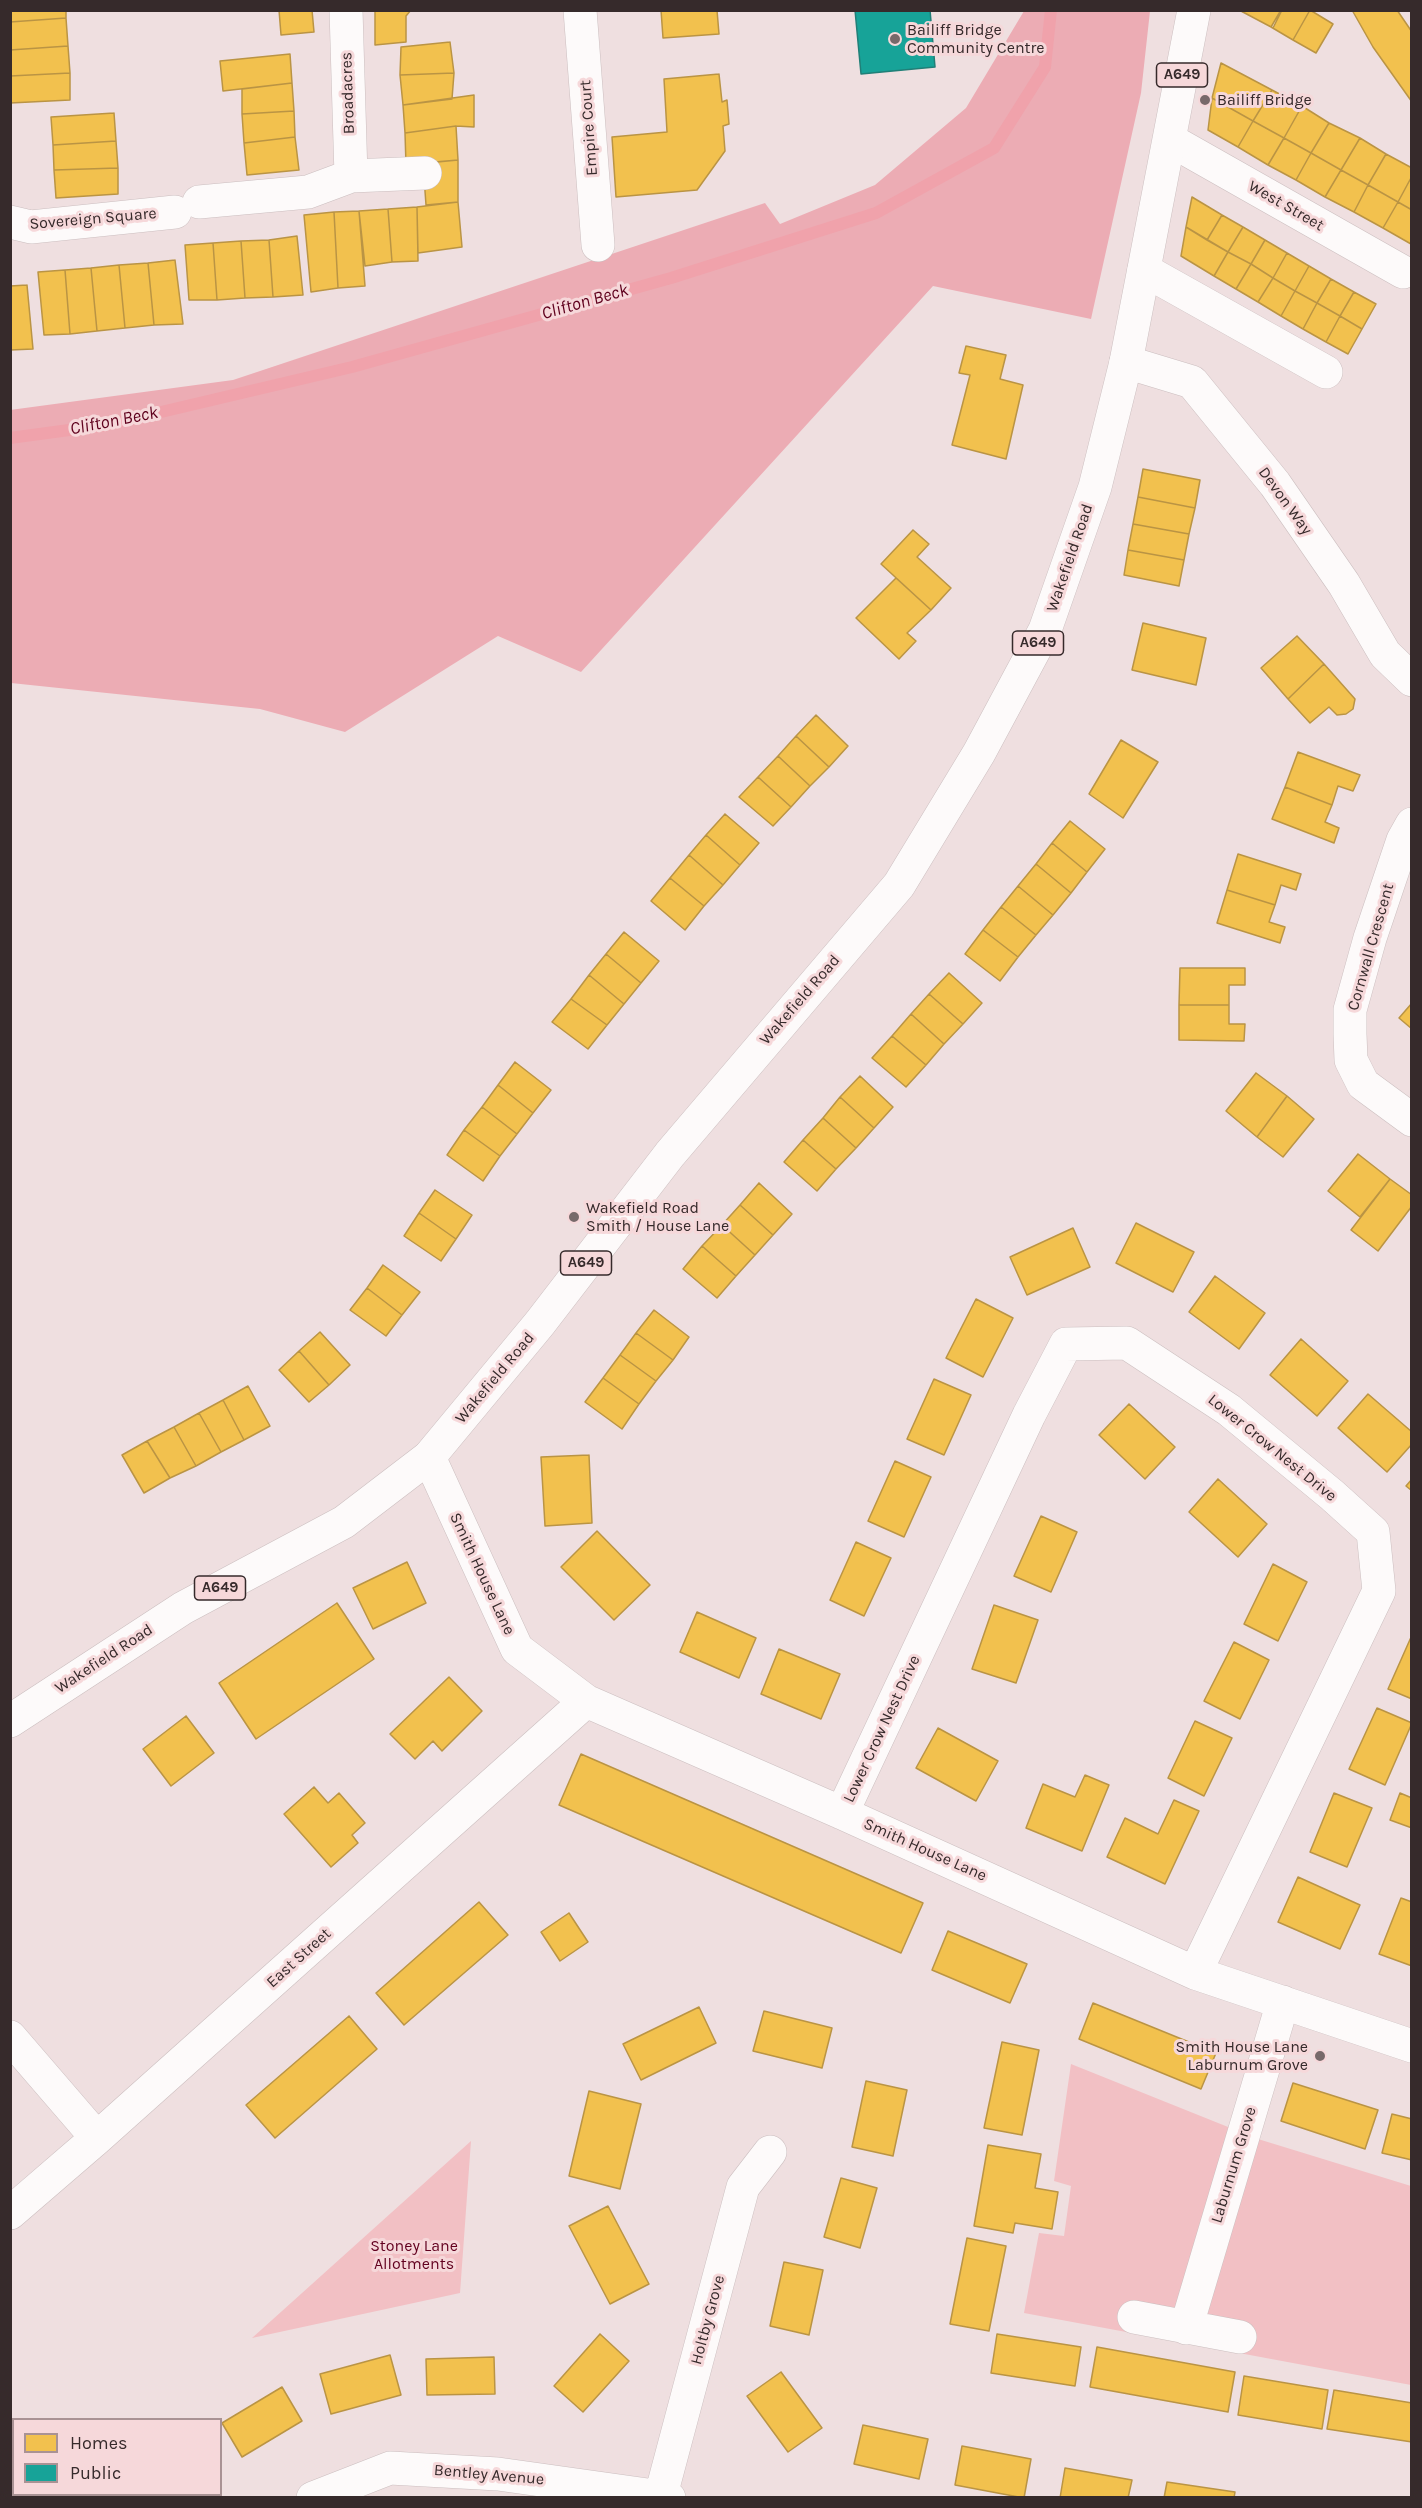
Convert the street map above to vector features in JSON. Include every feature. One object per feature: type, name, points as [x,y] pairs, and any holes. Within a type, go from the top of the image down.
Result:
[{"type":"street","name":"Broadacres","points":[[346,10],[351,176]]},
{"type":"street","name":"Empire Court","points":[[580,10],[598,245]]},
{"type":"street","name":"Wakefield Road","points":[[10,1721],[183,1608],[344,1522],[429,1457],[540,1323],[670,1154],[899,885],[979,753],[1045,630],[1095,487],[1126,362],[1194,10]]},
{"type":"street","name":"West Street","points":[[1170,140],[1403,272]]},
{"type":"street","points":[[351,176],[425,174]]},
{"type":"street","name":"Sovereign Square","points":[[10,222],[31,227],[308,192],[351,176]]},
{"type":"street","points":[[1144,270],[1326,372]]},
{"type":"street","name":"Devon Way","points":[[1126,362],[1192,382],[1275,484],[1344,584],[1385,654],[1412,680]]},
{"type":"street","name":"Cornwall Crescent","points":[[1412,824],[1403,840],[1367,949],[1350,1010],[1350,1042],[1351,1060],[1363,1084],[1412,1120]]},
{"type":"street","name":"Lower Crow Nest Drive","points":[[842,1813],[1029,1415],[1066,1344],[1127,1343],[1229,1410],[1373,1532],[1379,1591],[1195,1973]]},
{"type":"street","name":"Smith House Lane","points":[[429,1457],[517,1650],[586,1701],[842,1813],[1195,1973],[1412,2046]]},
{"type":"street","name":"East Street","points":[[10,2213],[98,2138],[586,1701]]},
{"type":"street","name":"Laburnum Grove","points":[[1186,2328],[1283,2002]]},
{"type":"street","points":[[10,2037],[98,2138]]},
{"type":"street","name":"Holtby Grove","points":[[665,2497],[743,2187],[770,2152]]},
{"type":"street","points":[[1134,2317],[1240,2337]]},
{"type":"street","name":"Bentley Avenue","points":[[313,2498],[390,2468],[498,2474],[665,2497]]},
{"type":"green space","points":[[1071,2064],[1258,2139],[1411,2186],[1411,2385],[1024,2313],[1039,2233],[1064,2236],[1071,2186],[1054,2181]]},
{"type":"green space","name":"Stoney Lane Allotments","points":[[471,2141],[460,2293],[252,2338]]},
{"type":"shaded area","points":[[1024,11],[1150,11],[1141,93],[1091,319],[933,286],[581,672],[498,636],[345,732],[260,709],[11,683],[10,410],[233,380],[765,203],[780,224],[875,185],[966,108]]},
{"type":"building: Homes","points":[[10,10],[66,10],[66,18],[10,22]]},
{"type":"building: Homes","points":[[279,10],[312,10],[314,32],[281,35]]},
{"type":"building: Homes","points":[[375,10],[411,10],[406,16],[406,42],[375,45]]},
{"type":"building: Homes","points":[[661,10],[717,10],[719,34],[663,38]]},
{"type":"building: Homes","points":[[1239,10],[1282,10],[1273,28]]},
{"type":"building: Homes","points":[[1281,10],[1310,10],[1293,40],[1271,27]]},
{"type":"building: Homes","points":[[1310,10],[1333,24],[1316,53],[1293,40]]},
{"type":"building: Homes","points":[[1352,10],[1397,10],[1412,32],[1412,102],[1373,47]]},
{"type":"building: Homes","points":[[66,18],[68,46],[10,50],[10,22]]},
{"type":"building: Homes","points":[[450,42],[454,73],[400,75],[401,47]]},
{"type":"building: Homes","points":[[68,46],[70,73],[10,76],[10,50]]},
{"type":"building: Homes","points":[[290,54],[292,83],[223,91],[220,61]]},
{"type":"building: Homes","points":[[1221,63],[1272,90],[1253,121],[1212,98]]},
{"type":"building: Homes","points":[[70,73],[70,100],[10,103],[10,76]]},
{"type":"building: Homes","points":[[454,73],[452,99],[403,105],[400,75]]},
{"type":"building: Homes","points":[[719,74],[722,102],[727,100],[729,124],[723,126],[725,151],[697,190],[616,197],[612,137],[667,132],[664,79]]},
{"type":"building: Homes","points":[[292,83],[294,111],[242,114],[242,89]]},
{"type":"building: Homes","points":[[1272,90],[1302,106],[1284,138],[1253,121]]},
{"type":"building: Homes","points":[[474,95],[474,127],[456,126],[405,133],[403,105]]},
{"type":"building: Homes","points":[[1212,98],[1253,121],[1238,147],[1208,130]]},
{"type":"building: Homes","points":[[1302,106],[1329,123],[1311,153],[1284,138]]},
{"type":"building: Homes","points":[[294,111],[295,137],[244,143],[242,114]]},
{"type":"building: Homes","points":[[114,113],[116,141],[53,145],[51,117]]},
{"type":"building: Homes","points":[[1253,121],[1284,138],[1268,165],[1238,147]]},
{"type":"building: Homes","points":[[1329,123],[1360,138],[1341,170],[1311,153]]},
{"type":"building: Homes","points":[[456,126],[458,160],[406,165],[405,133]]},
{"type":"building: Homes","points":[[295,137],[299,170],[247,175],[244,143]]},
{"type":"building: Homes","points":[[1284,138],[1311,153],[1296,180],[1268,165]]},
{"type":"building: Homes","points":[[1360,138],[1386,154],[1368,185],[1341,170]]},
{"type":"building: Homes","points":[[116,141],[118,168],[54,170],[53,145]]},
{"type":"building: Homes","points":[[1311,153],[1341,170],[1325,197],[1296,180]]},
{"type":"building: Homes","points":[[1386,154],[1412,168],[1412,176],[1398,202],[1368,185]]},
{"type":"building: Homes","points":[[458,160],[458,202],[426,205],[423,163]]},
{"type":"building: Homes","points":[[118,168],[118,194],[56,198],[54,170]]},
{"type":"building: Homes","points":[[1341,170],[1368,185],[1354,212],[1325,197]]},
{"type":"building: Homes","points":[[1412,176],[1412,210],[1398,202]]},
{"type":"building: Homes","points":[[1368,185],[1398,202],[1383,228],[1354,212]]},
{"type":"building: Homes","points":[[1192,197],[1222,215],[1207,240],[1186,227]]},
{"type":"building: Homes","points":[[458,202],[462,247],[418,253],[417,207]]},
{"type":"building: Homes","points":[[1398,202],[1412,210],[1411,244],[1383,228]]},
{"type":"building: Homes","points":[[417,207],[418,261],[392,262],[388,209]]},
{"type":"building: Homes","points":[[388,209],[392,262],[365,266],[359,211]]},
{"type":"building: Homes","points":[[359,211],[365,286],[338,288],[334,212]]},
{"type":"building: Homes","points":[[334,212],[338,288],[311,292],[304,215]]},
{"type":"building: Homes","points":[[1222,215],[1243,227],[1228,252],[1207,240]]},
{"type":"building: Homes","points":[[1186,227],[1228,252],[1214,276],[1181,256]]},
{"type":"building: Homes","points":[[1243,227],[1265,240],[1251,264],[1228,252]]},
{"type":"building: Homes","points":[[297,236],[303,295],[273,297],[269,240]]},
{"type":"building: Homes","points":[[269,240],[273,297],[245,298],[241,241]]},
{"type":"building: Homes","points":[[1265,240],[1287,253],[1273,278],[1251,264]]},
{"type":"building: Homes","points":[[241,241],[245,298],[217,300],[213,243]]},
{"type":"building: Homes","points":[[213,243],[217,300],[189,300],[185,245]]},
{"type":"building: Homes","points":[[1228,252],[1251,264],[1236,289],[1214,276]]},
{"type":"building: Homes","points":[[1287,253],[1309,266],[1295,291],[1273,278]]},
{"type":"building: Homes","points":[[175,260],[183,324],[154,325],[148,263]]},
{"type":"building: Homes","points":[[148,263],[154,325],[125,328],[119,265]]},
{"type":"building: Homes","points":[[1251,264],[1273,278],[1258,302],[1236,289]]},
{"type":"building: Homes","points":[[119,265],[125,328],[97,331],[91,268]]},
{"type":"building: Homes","points":[[1309,266],[1331,279],[1317,303],[1295,291]]},
{"type":"building: Homes","points":[[91,268],[97,331],[70,334],[65,270]]},
{"type":"building: Homes","points":[[65,270],[70,334],[44,335],[38,272]]},
{"type":"building: Homes","points":[[1273,278],[1295,291],[1281,316],[1258,302]]},
{"type":"building: Homes","points":[[1331,279],[1354,292],[1340,316],[1317,303]]},
{"type":"building: Homes","points":[[27,285],[33,349],[10,350],[10,286]]},
{"type":"building: Homes","points":[[1295,291],[1317,303],[1303,329],[1281,316]]},
{"type":"building: Homes","points":[[1354,292],[1376,304],[1362,329],[1340,316]]},
{"type":"building: Homes","points":[[1317,303],[1340,316],[1326,342],[1303,329]]},
{"type":"building: Homes","points":[[1340,316],[1362,329],[1348,354],[1326,342]]},
{"type":"building: Homes","points":[[966,346],[1006,355],[1000,379],[1023,385],[1006,459],[952,445],[970,375],[959,373]]},
{"type":"building: Homes","points":[[1143,469],[1200,480],[1195,508],[1138,497]]},
{"type":"building: Homes","points":[[1138,497],[1195,508],[1189,534],[1133,524]]},
{"type":"building: Homes","points":[[1133,524],[1189,534],[1184,560],[1128,550]]},
{"type":"building: Homes","points":[[913,530],[929,544],[917,557],[951,588],[931,610],[881,564]]},
{"type":"building: Homes","points":[[1128,550],[1184,560],[1179,586],[1124,575]]},
{"type":"building: Homes","points":[[896,578],[931,610],[907,633],[916,641],[899,659],[856,618]]},
{"type":"building: Homes","points":[[1143,623],[1206,638],[1196,685],[1132,670]]},
{"type":"building: Homes","points":[[1297,636],[1324,664],[1288,699],[1261,668]]},
{"type":"building: Homes","points":[[1324,664],[1355,699],[1353,709],[1346,714],[1337,715],[1329,707],[1310,723],[1288,699]]},
{"type":"building: Homes","points":[[816,715],[848,746],[829,767],[796,736]]},
{"type":"building: Homes","points":[[796,736],[829,767],[810,786],[778,756]]},
{"type":"building: Homes","points":[[1121,740],[1158,762],[1123,818],[1089,794]]},
{"type":"building: Homes","points":[[1298,752],[1360,775],[1353,791],[1338,786],[1332,805],[1285,787]]},
{"type":"building: Homes","points":[[778,756],[810,786],[791,807],[758,777]]},
{"type":"building: Homes","points":[[758,777],[791,807],[773,826],[739,797]]},
{"type":"building: Homes","points":[[1285,787],[1332,805],[1325,822],[1339,828],[1334,843],[1272,819]]},
{"type":"building: Homes","points":[[725,814],[759,843],[740,865],[706,835]]},
{"type":"building: Homes","points":[[1070,821],[1105,849],[1087,872],[1052,843]]},
{"type":"building: Homes","points":[[706,835],[740,865],[723,885],[689,855]]},
{"type":"building: Homes","points":[[1052,843],[1087,872],[1071,893],[1036,864]]},
{"type":"building: Homes","points":[[1238,854],[1301,874],[1296,890],[1281,885],[1275,905],[1227,890]]},
{"type":"building: Homes","points":[[689,855],[723,885],[704,906],[670,878]]},
{"type":"building: Homes","points":[[1036,864],[1071,893],[1053,915],[1018,886]]},
{"type":"building: Homes","points":[[670,878],[704,906],[685,930],[651,901]]},
{"type":"building: Homes","points":[[1018,886],[1053,915],[1036,935],[1001,907]]},
{"type":"building: Homes","points":[[1227,890],[1275,905],[1269,922],[1285,927],[1280,943],[1217,923]]},
{"type":"building: Homes","points":[[1001,907],[1036,935],[1018,957],[983,930]]},
{"type":"building: Homes","points":[[983,930],[1018,957],[1000,981],[965,954]]},
{"type":"building: Homes","points":[[624,932],[659,961],[641,983],[606,954]]},
{"type":"building: Homes","points":[[606,954],[641,983],[624,1004],[589,975]]},
{"type":"building: Homes","points":[[1180,968],[1245,968],[1245,985],[1229,985],[1229,1005],[1179,1005]]},
{"type":"building: Homes","points":[[949,973],[982,1003],[963,1024],[929,994]]},
{"type":"building: Homes","points":[[589,975],[624,1004],[607,1025],[571,999]]},
{"type":"building: Homes","points":[[929,994],[963,1024],[944,1044],[911,1014]]},
{"type":"building: Homes","points":[[571,999],[607,1025],[588,1049],[552,1022]]},
{"type":"building: Homes","points":[[1412,1003],[1412,1029],[1399,1018]]},
{"type":"building: Homes","points":[[1179,1005],[1229,1005],[1229,1024],[1245,1024],[1244,1041],[1179,1040]]},
{"type":"building: Homes","points":[[911,1014],[944,1044],[926,1065],[892,1036]]},
{"type":"building: Homes","points":[[892,1036],[926,1065],[906,1087],[872,1058]]},
{"type":"building: Homes","points":[[515,1062],[551,1090],[533,1113],[498,1085]]},
{"type":"building: Homes","points":[[1256,1073],[1287,1096],[1257,1137],[1226,1111]]},
{"type":"building: Homes","points":[[860,1076],[893,1107],[874,1128],[840,1097]]},
{"type":"building: Homes","points":[[498,1085],[533,1113],[517,1134],[482,1107]]},
{"type":"building: Homes","points":[[1287,1096],[1314,1119],[1283,1157],[1257,1137]]},
{"type":"building: Homes","points":[[840,1097],[874,1128],[856,1148],[823,1118]]},
{"type":"building: Homes","points":[[482,1107],[517,1134],[500,1156],[464,1130]]},
{"type":"building: Homes","points":[[823,1118],[856,1148],[836,1169],[803,1140]]},
{"type":"building: Homes","points":[[464,1130],[500,1156],[483,1181],[447,1155]]},
{"type":"building: Homes","points":[[803,1140],[836,1169],[817,1191],[784,1162]]},
{"type":"building: Homes","points":[[1358,1154],[1390,1179],[1360,1217],[1328,1191]]},
{"type":"building: Homes","points":[[1390,1179],[1412,1195],[1412,1206],[1378,1251],[1351,1230]]},
{"type":"building: Homes","points":[[759,1183],[792,1214],[773,1235],[740,1205]]},
{"type":"building: Homes","points":[[435,1190],[472,1215],[456,1239],[419,1213]]},
{"type":"building: Homes","points":[[740,1205],[773,1235],[755,1255],[722,1225]]},
{"type":"building: Homes","points":[[419,1213],[456,1239],[441,1261],[404,1236]]},
{"type":"building: Homes","points":[[1136,1223],[1194,1252],[1173,1292],[1116,1263]]},
{"type":"building: Homes","points":[[722,1225],[755,1255],[736,1276],[702,1246]]},
{"type":"building: Homes","points":[[1073,1228],[1090,1267],[1027,1295],[1010,1257]]},
{"type":"building: Homes","points":[[702,1246],[736,1276],[717,1298],[683,1269]]},
{"type":"building: Homes","points":[[383,1265],[420,1292],[402,1315],[367,1288]]},
{"type":"building: Homes","points":[[1215,1276],[1265,1313],[1239,1349],[1189,1312]]},
{"type":"building: Homes","points":[[367,1288],[402,1315],[386,1336],[350,1310]]},
{"type":"building: Homes","points":[[976,1299],[1013,1318],[983,1377],[946,1358]]},
{"type":"building: Homes","points":[[654,1310],[689,1337],[673,1360],[636,1333]]},
{"type":"building: Homes","points":[[320,1332],[350,1365],[329,1385],[299,1351]]},
{"type":"building: Homes","points":[[636,1333],[673,1360],[656,1381],[620,1355]]},
{"type":"building: Homes","points":[[1301,1339],[1348,1381],[1317,1416],[1270,1375]]},
{"type":"building: Homes","points":[[299,1351],[329,1385],[309,1402],[279,1370]]},
{"type":"building: Homes","points":[[620,1355],[656,1381],[639,1404],[603,1378]]},
{"type":"building: Homes","points":[[603,1378],[639,1404],[622,1429],[585,1402]]},
{"type":"building: Homes","points":[[934,1379],[971,1395],[944,1455],[907,1439]]},
{"type":"building: Homes","points":[[248,1386],[270,1426],[244,1440],[223,1400]]},
{"type":"building: Homes","points":[[1368,1394],[1412,1432],[1412,1444],[1387,1472],[1338,1428]]},
{"type":"building: Homes","points":[[223,1400],[244,1440],[221,1452],[199,1413]]},
{"type":"building: Homes","points":[[1129,1404],[1175,1447],[1145,1479],[1099,1435]]},
{"type":"building: Homes","points":[[199,1413],[221,1452],[196,1466],[174,1427]]},
{"type":"building: Homes","points":[[174,1427],[196,1466],[170,1478],[147,1441]]},
{"type":"building: Homes","points":[[147,1441],[170,1478],[144,1493],[122,1455]]},
{"type":"building: Homes","points":[[589,1455],[592,1523],[545,1526],[541,1457]]},
{"type":"building: Homes","points":[[895,1461],[931,1477],[904,1537],[868,1521]]},
{"type":"building: Homes","points":[[1218,1479],[1267,1524],[1238,1557],[1189,1512]]},
{"type":"building: Homes","points":[[1412,1479],[1412,1491],[1406,1486]]},
{"type":"building: Homes","points":[[1041,1516],[1077,1532],[1051,1592],[1014,1576]]},
{"type":"building: Homes","points":[[597,1531],[650,1585],[614,1620],[561,1567]]},
{"type":"building: Homes","points":[[856,1542],[891,1558],[864,1616],[830,1600]]},
{"type":"building: Homes","points":[[407,1562],[426,1603],[373,1629],[353,1588]]},
{"type":"building: Homes","points":[[1273,1564],[1307,1582],[1278,1641],[1244,1624]]},
{"type":"building: Homes","points":[[337,1603],[374,1659],[256,1739],[219,1683]]},
{"type":"building: Homes","points":[[994,1605],[1038,1620],[1016,1683],[972,1669]]},
{"type":"building: Homes","points":[[697,1612],[756,1638],[739,1678],[680,1652]]},
{"type":"building: Homes","points":[[1412,1635],[1412,1699],[1388,1689]]},
{"type":"building: Homes","points":[[1234,1642],[1269,1660],[1240,1719],[1204,1701]]},
{"type":"building: Homes","points":[[779,1649],[840,1674],[821,1719],[761,1694]]},
{"type":"building: Homes","points":[[449,1677],[482,1711],[442,1751],[433,1741],[415,1759],[390,1734]]},
{"type":"building: Homes","points":[[1377,1708],[1412,1723],[1385,1785],[1349,1769]]},
{"type":"building: Homes","points":[[186,1716],[214,1753],[171,1786],[143,1749]]},
{"type":"building: Homes","points":[[1195,1721],[1232,1738],[1204,1796],[1168,1778]]},
{"type":"building: Homes","points":[[938,1728],[998,1761],[976,1801],[916,1768]]},
{"type":"building: Homes","points":[[581,1754],[923,1903],[901,1953],[559,1805]]},
{"type":"building: Homes","points":[[1085,1775],[1109,1785],[1082,1851],[1026,1828],[1043,1784],[1075,1797]]},
{"type":"building: Homes","points":[[314,1787],[328,1803],[339,1793],[365,1823],[352,1835],[358,1843],[331,1867],[284,1814]]},
{"type":"building: Homes","points":[[1334,1793],[1372,1808],[1347,1867],[1310,1852]]},
{"type":"building: Homes","points":[[1400,1793],[1412,1798],[1412,1828],[1390,1820]]},
{"type":"building: Homes","points":[[1174,1800],[1199,1811],[1165,1884],[1107,1857],[1125,1818],[1158,1834]]},
{"type":"building: Homes","points":[[1298,1877],[1360,1905],[1340,1949],[1278,1922]]},
{"type":"building: Homes","points":[[1401,1898],[1412,1902],[1412,1966],[1379,1954]]},
{"type":"building: Homes","points":[[479,1902],[508,1935],[404,2025],[376,1993]]},
{"type":"building: Homes","points":[[569,1913],[588,1942],[560,1961],[541,1932]]},
{"type":"building: Homes","points":[[948,1931],[1027,1964],[1010,2003],[932,1970]]},
{"type":"building: Homes","points":[[1093,2003],[1216,2053],[1201,2089],[1079,2039]]},
{"type":"building: Homes","points":[[699,2007],[716,2043],[641,2080],[623,2044]]},
{"type":"building: Homes","points":[[764,2011],[832,2028],[822,2068],[753,2051]]},
{"type":"building: Homes","points":[[349,2016],[377,2049],[275,2138],[246,2105]]},
{"type":"building: Homes","points":[[1002,2042],[1039,2050],[1022,2135],[984,2128]]},
{"type":"building: Homes","points":[[866,2081],[907,2090],[893,2156],[852,2147]]},
{"type":"building: Homes","points":[[1293,2083],[1378,2110],[1365,2149],[1281,2121]]},
{"type":"building: Homes","points":[[589,2091],[641,2104],[620,2189],[569,2176]]},
{"type":"building: Homes","points":[[1392,2114],[1412,2119],[1412,2160],[1382,2153]]},
{"type":"building: Homes","points":[[988,2145],[1041,2154],[1035,2188],[1058,2192],[1052,2229],[1015,2223],[1013,2233],[974,2226]]},
{"type":"building: Homes","points":[[841,2178],[877,2188],[860,2248],[824,2237]]},
{"type":"building: Homes","points":[[608,2206],[649,2284],[610,2304],[569,2226]]},
{"type":"building: Homes","points":[[967,2238],[1006,2246],[989,2331],[950,2324]]},
{"type":"building: Homes","points":[[784,2262],[823,2270],[809,2335],[770,2326]]},
{"type":"building: Homes","points":[[600,2334],[629,2361],[583,2412],[554,2386]]},
{"type":"building: Homes","points":[[997,2334],[1081,2347],[1075,2386],[991,2373]]},
{"type":"building: Homes","points":[[1097,2347],[1235,2372],[1228,2412],[1090,2387]]},
{"type":"building: Homes","points":[[390,2355],[401,2395],[331,2414],[320,2374]]},
{"type":"building: Homes","points":[[494,2357],[495,2394],[427,2395],[426,2359]]},
{"type":"building: Homes","points":[[781,2372],[822,2428],[788,2452],[747,2396]]},
{"type":"building: Homes","points":[[1244,2376],[1328,2390],[1322,2429],[1238,2415]]},
{"type":"building: Homes","points":[[282,2387],[302,2421],[242,2457],[222,2423]]},
{"type":"building: Homes","points":[[1334,2390],[1412,2403],[1412,2442],[1327,2429]]},
{"type":"building: Homes","points":[[863,2425],[928,2439],[919,2479],[854,2464]]},
{"type":"building: Homes","points":[[962,2446],[1031,2459],[1024,2498],[955,2485]]},
{"type":"building: Homes","points":[[1065,2468],[1132,2480],[1128,2498],[1060,2498]]},
{"type":"building: Homes","points":[[1167,2482],[1235,2492],[1234,2498],[1164,2498]]},
{"type":"building: Homes","points":[[149,2496],[200,2496],[199,2498],[148,2498]]},
{"type":"building: Public","name":"Bailiff Bridge Community Centre","points":[[855,10],[930,10],[935,67],[861,74]]},
{"type":"waterway","name":"Clifton Beck","points":[[10,438],[106,425],[352,367],[671,278],[876,213],[994,148],[1045,67],[1051,10]]},
{"type":"place","name":"Bailiff Bridge Community Centre","points":[[895,39]]},
{"type":"place","name":"Bailiff Bridge","points":[[1205,100]]},
{"type":"place","name":"Wakefield Road Smith / House Lane","points":[[574,1217]]},
{"type":"place","name":"Smith House Lane Laburnum Grove","points":[[1320,2056]]}]
